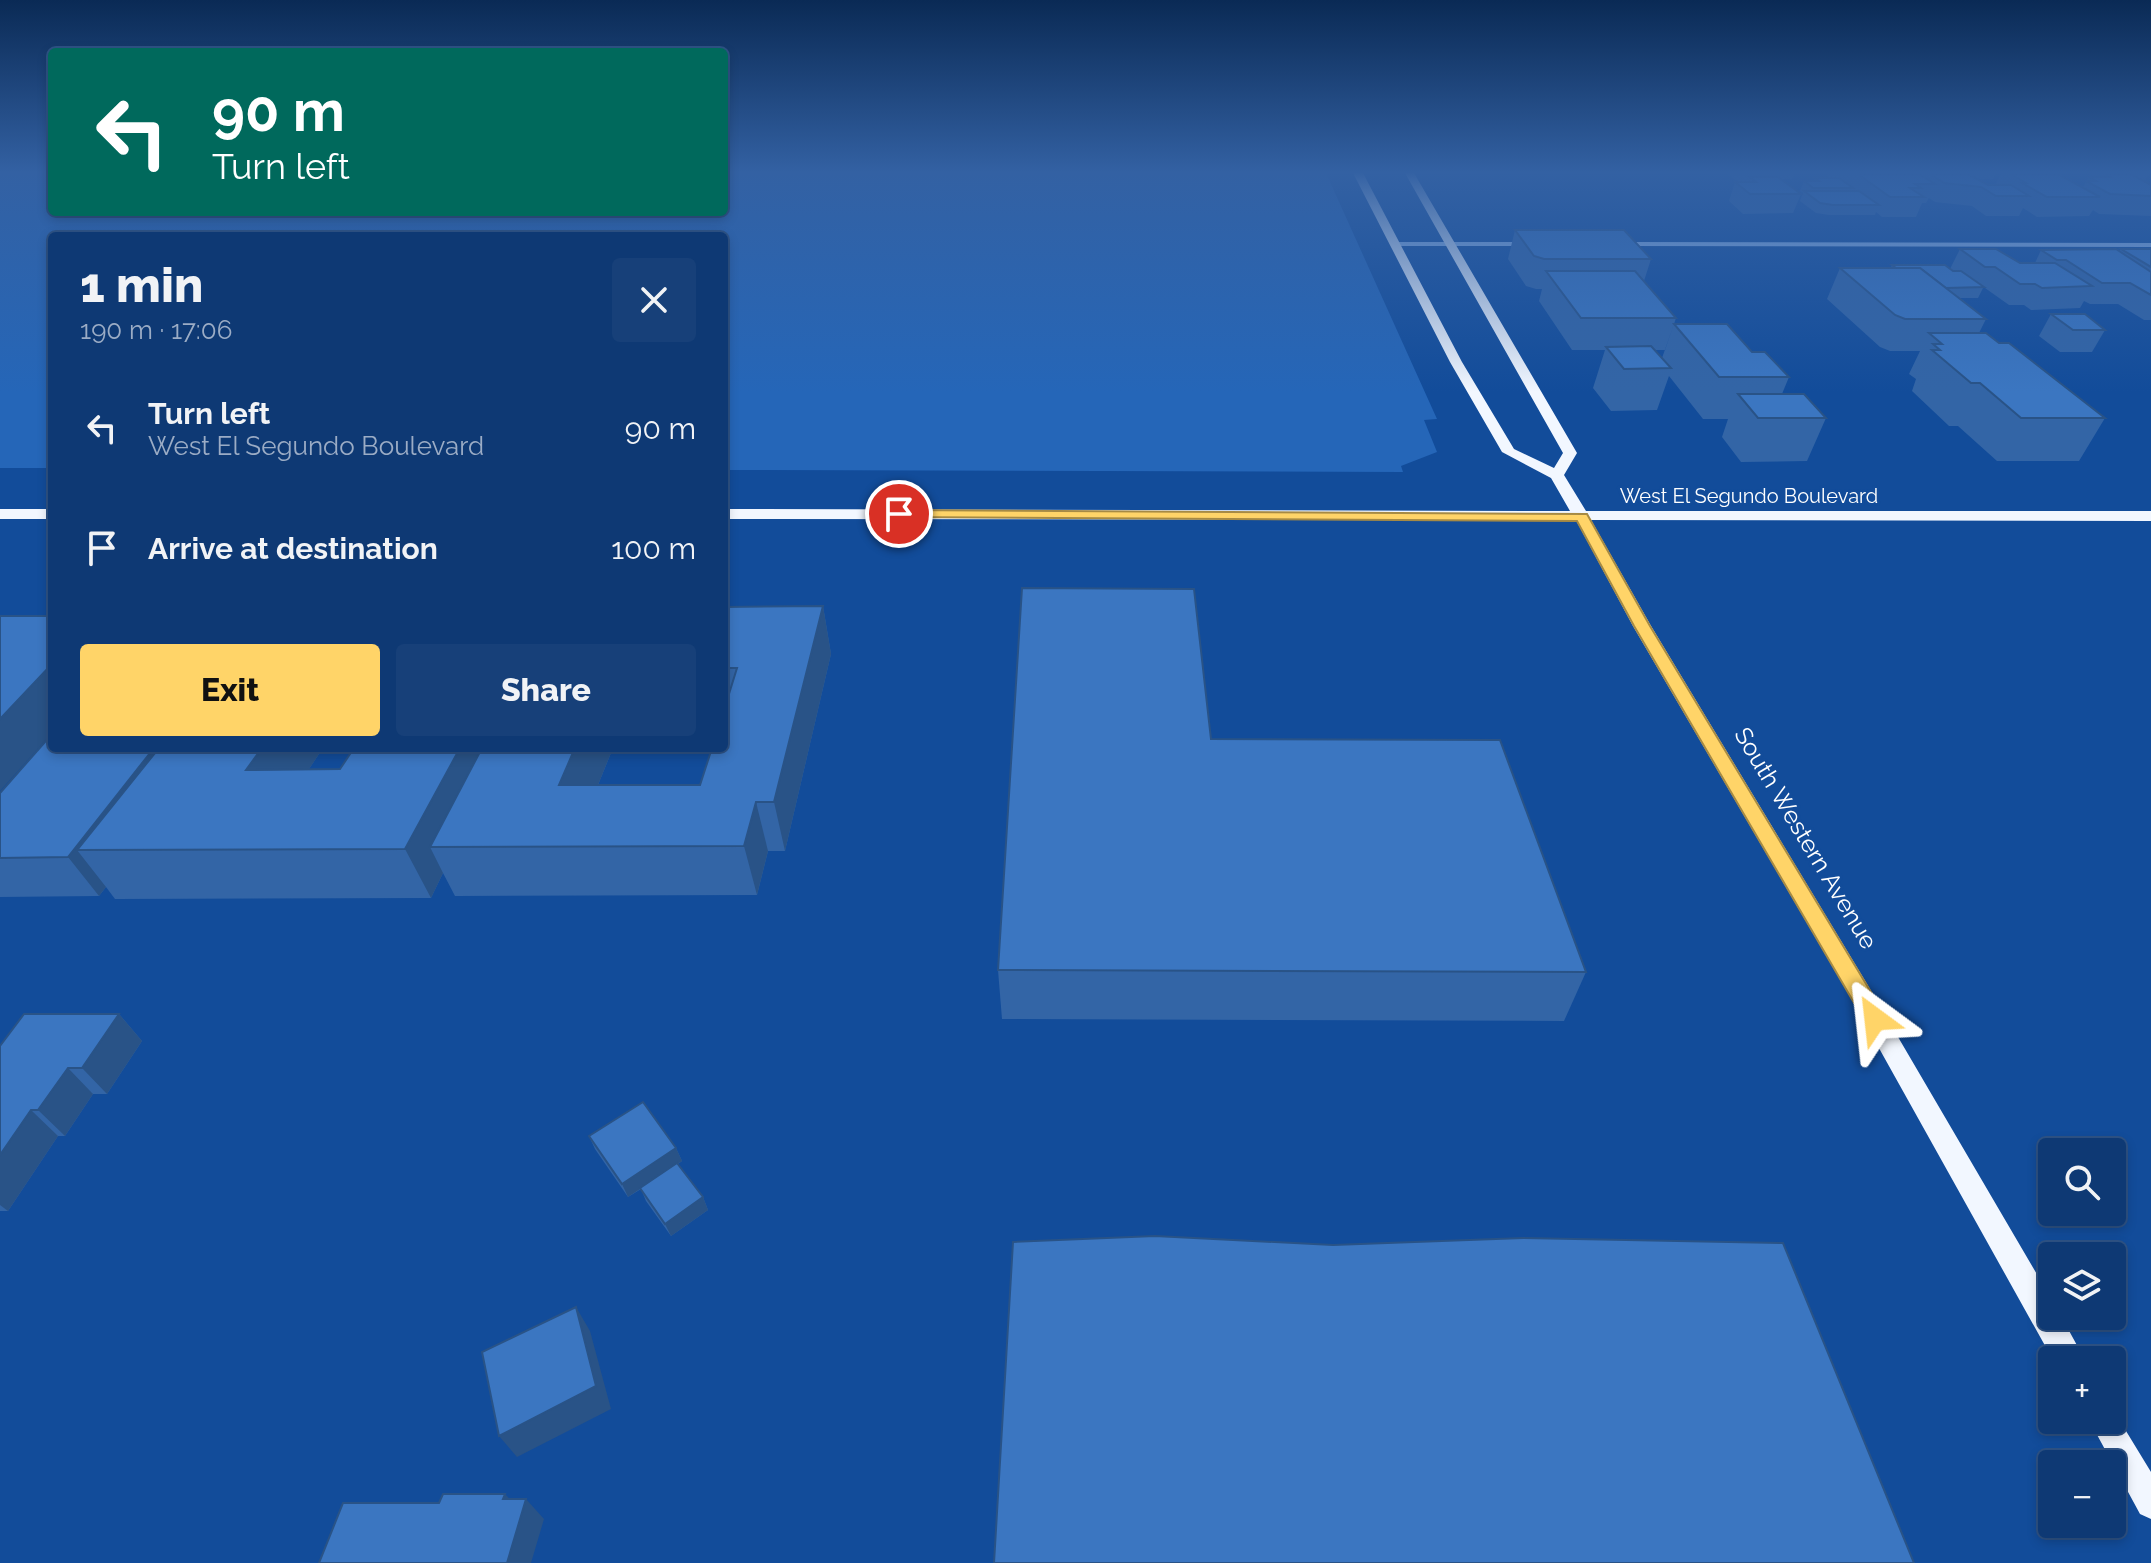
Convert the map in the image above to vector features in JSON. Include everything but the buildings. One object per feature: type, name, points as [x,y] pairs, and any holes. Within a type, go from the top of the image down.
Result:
[{"type":"main road","points":[[1395,246],[1456,362],[1509,452],[1557,475],[1570,453],[1450,246]]},
{"type":"main road","name":"South Western Avenue","points":[[1557,475],[1642,626],[1859,991],[2062,1346]]},
{"type":"main road","points":[[0,514],[48,514]]},
{"type":"main road","name":"West El Segundo Boulevard","points":[[728,514],[2151,516]]},
{"type":"main road","points":[[2112,1434],[2151,1503]]},
{"type":"shaded area","points":[[0,246],[48,246],[48,468],[0,468]]},
{"type":"shaded area","points":[[728,246],[1359,246],[1437,419],[1424,420],[1437,452],[1401,466],[1403,472],[728,470]]},
{"type":"route","points":[[899,514],[1582,517],[1642,626],[1875,1019]]}]
